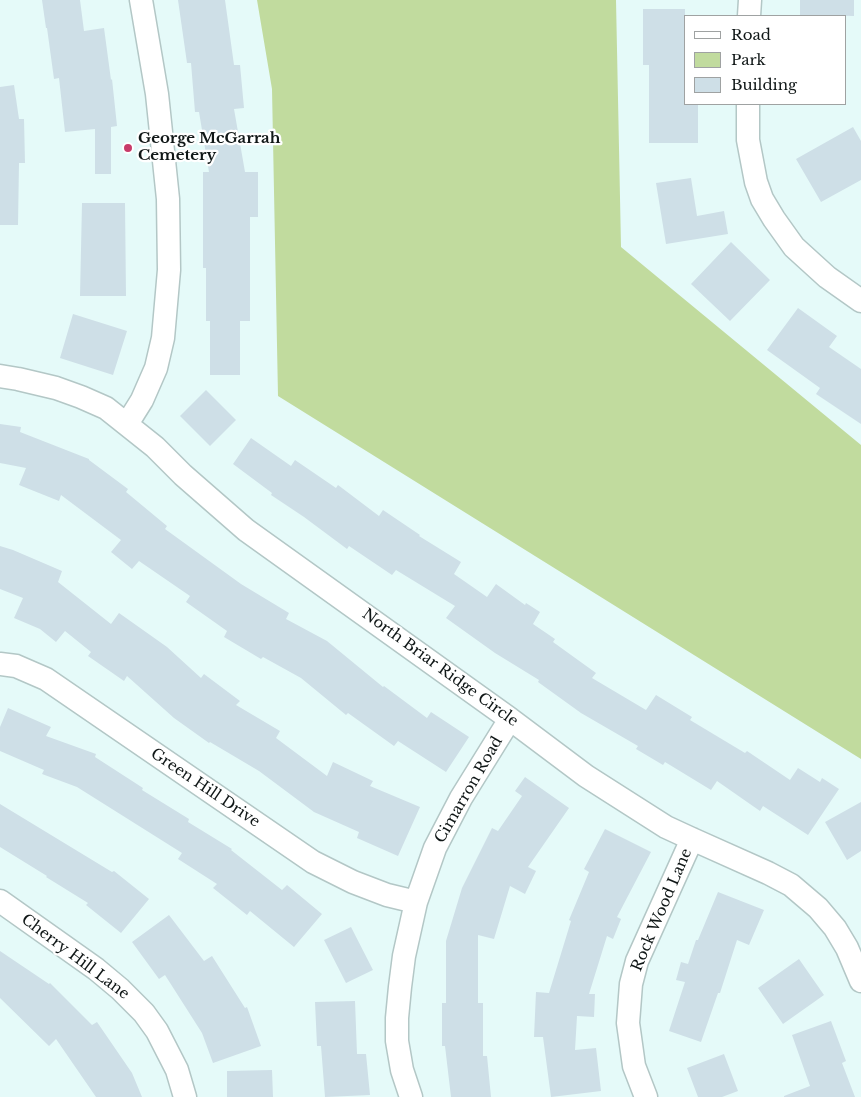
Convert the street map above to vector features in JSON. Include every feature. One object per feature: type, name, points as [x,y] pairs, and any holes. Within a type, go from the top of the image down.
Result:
[{"type":"street","points":[[127,424],[142,400],[156,368],[163,338],[169,270],[168,199],[157,94],[141,0]]},
{"type":"street","points":[[749,15],[750,0]]},
{"type":"street","points":[[748,105],[748,140],[756,182],[766,206],[794,247],[827,277],[861,301]]},
{"type":"street","name":"North Briar Ridge Circle","points":[[0,376],[56,388],[106,408],[155,447],[183,475],[246,530],[510,719],[586,776],[666,827],[768,873],[790,885],[818,908],[834,928],[847,948],[861,981]]},
{"type":"street","name":"Green Hill Drive","points":[[0,664],[16,666],[46,679],[314,862],[353,882],[387,895],[416,902]]},
{"type":"street","name":"Cimarron Road","points":[[411,1097],[402,1070],[397,1040],[397,1018],[404,956],[416,902],[435,848],[461,798],[510,719]]},
{"type":"street","name":"Rock Wood Lane","points":[[646,1097],[634,1066],[628,1022],[631,984],[637,962],[692,839]]},
{"type":"street","name":"Cherry Hill Lane","points":[[0,901],[96,969],[144,1013],[157,1031],[176,1070],[185,1097]]},
{"type":"green space","points":[[257,0],[616,0],[621,247],[861,445],[861,759],[278,396],[272,89]]},
{"type":"building","points":[[42,0],[80,0],[84,31],[104,28],[117,126],[111,127],[111,174],[95,174],[95,129],[65,132],[59,78],[54,79]]},
{"type":"building","points":[[178,0],[225,0],[234,65],[240,65],[244,108],[234,109],[245,172],[258,172],[258,217],[250,217],[250,321],[240,321],[240,375],[210,375],[210,321],[206,321],[206,268],[203,268],[203,172],[209,172],[199,112],[195,112],[191,63],[187,63]]},
{"type":"building","points":[[800,0],[854,0],[854,16],[800,15]]},
{"type":"building","points":[[643,9],[685,9],[684,105],[698,105],[698,143],[649,143],[649,65],[643,65]]},
{"type":"building","points":[[14,85],[19,119],[24,119],[25,163],[19,163],[18,225],[0,225],[0,87]]},
{"type":"building","points":[[853,127],[861,141],[861,180],[821,202],[796,159]]},
{"type":"building","points":[[691,178],[697,216],[724,211],[728,234],[666,244],[656,183]]},
{"type":"building","points":[[82,203],[125,203],[126,296],[80,296]]},
{"type":"building","points":[[731,242],[770,280],[730,321],[691,284]]},
{"type":"building","points":[[798,308],[837,336],[829,347],[861,369],[861,424],[816,394],[820,388],[767,350]]},
{"type":"building","points":[[73,314],[127,331],[113,375],[60,358]]},
{"type":"building","points":[[206,390],[236,420],[210,446],[180,416]]},
{"type":"building","points":[[0,424],[21,427],[20,432],[89,459],[128,489],[126,492],[167,526],[165,529],[241,584],[289,613],[286,619],[327,641],[383,687],[427,718],[431,712],[469,737],[446,772],[398,741],[394,746],[348,713],[346,715],[301,678],[263,657],[261,659],[224,637],[227,631],[186,602],[190,596],[139,561],[132,569],[111,552],[121,540],[61,495],[59,501],[19,485],[26,468],[0,463]]},
{"type":"building","points":[[251,438],[291,466],[295,460],[336,488],[338,485],[379,516],[383,510],[419,536],[461,562],[454,574],[487,597],[496,584],[525,605],[526,603],[540,612],[533,624],[555,639],[553,642],[596,673],[592,678],[646,710],[656,695],[692,717],[690,720],[745,753],[747,751],[790,780],[798,768],[820,782],[822,778],[839,789],[808,835],[763,806],[760,811],[717,781],[711,790],[665,762],[663,765],[636,749],[638,746],[581,713],[538,682],[539,680],[495,653],[446,618],[455,606],[396,570],[392,575],[349,546],[347,549],[271,495],[272,493],[233,464]]},
{"type":"building","points":[[0,546],[62,571],[58,582],[111,624],[119,613],[167,647],[201,678],[204,674],[240,701],[236,705],[280,731],[276,738],[327,776],[333,762],[373,781],[370,786],[420,807],[398,856],[357,838],[359,832],[314,812],[259,771],[209,743],[174,718],[127,676],[124,681],[88,656],[91,652],[65,631],[56,642],[40,629],[14,618],[23,598],[0,589]]},
{"type":"building","points":[[8,708],[51,727],[46,736],[96,754],[95,757],[143,788],[142,790],[189,819],[188,822],[232,849],[282,890],[287,885],[322,914],[294,947],[250,911],[247,915],[213,888],[217,884],[178,859],[182,853],[77,787],[42,774],[44,770],[0,751],[0,727]]},
{"type":"building","points":[[525,777],[569,808],[528,867],[536,871],[525,894],[510,886],[494,939],[478,935],[478,1003],[483,1003],[483,1056],[487,1056],[491,1097],[451,1097],[445,1046],[442,1046],[442,1003],[446,1003],[446,941],[462,888],[492,828],[498,831],[522,796],[515,791]]},
{"type":"building","points":[[861,802],[861,851],[847,860],[825,822]]},
{"type":"building","points":[[0,804],[112,872],[114,871],[149,899],[121,933],[86,905],[88,903],[0,847]]},
{"type":"building","points":[[605,829],[651,852],[617,917],[621,919],[613,939],[607,936],[589,994],[595,994],[594,1017],[577,1016],[575,1050],[596,1048],[601,1091],[551,1097],[543,1037],[534,1037],[536,992],[549,993],[571,921],[569,920],[589,872],[584,869]]},
{"type":"building","points":[[718,892],[764,910],[749,945],[737,940],[720,993],[718,993],[701,1042],[669,1031],[685,982],[676,980],[681,962],[688,964],[696,940],[698,940]]},
{"type":"building","points":[[169,915],[204,961],[212,956],[245,1008],[247,1007],[261,1046],[213,1063],[202,1033],[165,975],[159,979],[132,942]]},
{"type":"building","points":[[351,927],[373,970],[346,983],[324,940]]},
{"type":"building","points":[[0,951],[50,983],[92,1025],[97,1022],[132,1073],[142,1097],[96,1097],[56,1039],[49,1046],[0,998]]},
{"type":"building","points":[[799,959],[824,995],[783,1024],[758,988]]},
{"type":"building","points":[[355,1001],[357,1054],[366,1054],[370,1095],[325,1097],[321,1046],[317,1046],[315,1002]]},
{"type":"building","points":[[831,1021],[846,1061],[842,1063],[855,1097],[784,1097],[810,1086],[792,1035]]},
{"type":"building","points":[[724,1054],[738,1091],[722,1097],[698,1097],[687,1068]]},
{"type":"building","points":[[272,1070],[273,1097],[227,1097],[227,1071]]},
{"type":"place","name":"George McGarrah Cemetery","points":[[128,148]]}]
